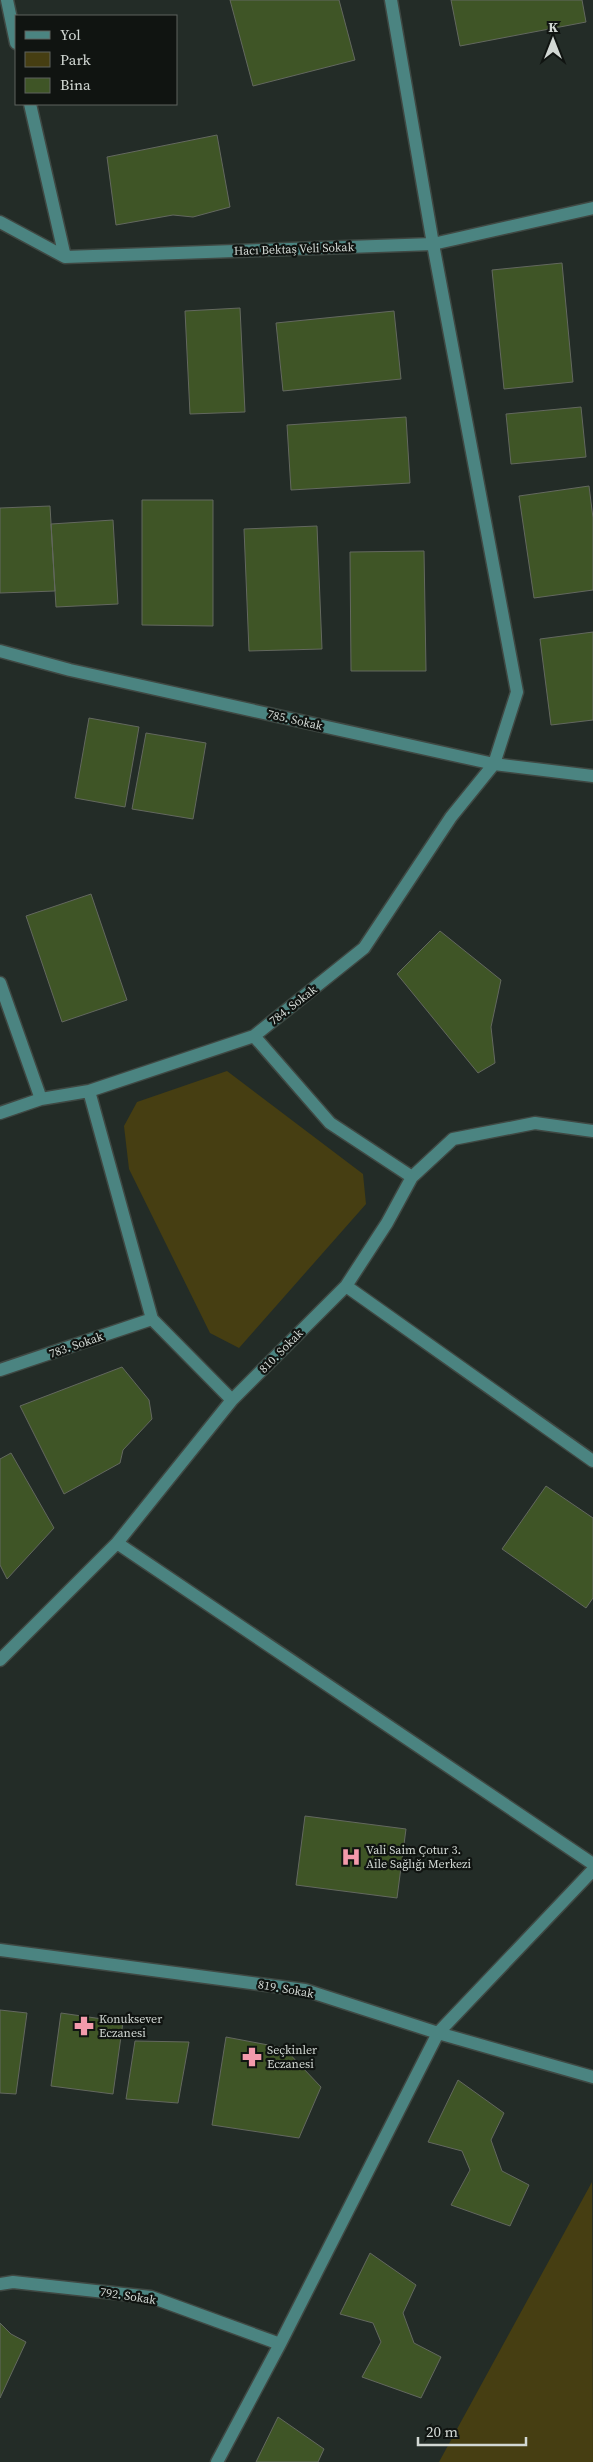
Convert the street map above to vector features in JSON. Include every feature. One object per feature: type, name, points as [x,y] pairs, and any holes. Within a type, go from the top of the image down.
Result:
[{"type":"street","points":[[6,0],[15,39]]},
{"type":"street","points":[[391,0],[433,244],[517,692],[494,764]]},
{"type":"street","points":[[30,105],[65,257]]},
{"type":"street","name":"Hacı Bektaş Veli Sokak","points":[[65,257],[433,244],[593,208]]},
{"type":"street","points":[[0,222],[65,257]]},
{"type":"street","name":"785. Sokak","points":[[0,651],[70,670],[494,764],[593,776]]},
{"type":"street","name":"784. Sokak","points":[[0,1113],[41,1099],[89,1091],[254,1036],[364,948],[451,818],[494,764]]},
{"type":"street","points":[[0,983],[41,1099]]},
{"type":"street","points":[[254,1036],[330,1123],[412,1178]]},
{"type":"street","points":[[89,1091],[152,1319],[232,1400]]},
{"type":"street","name":"810. Sokak","points":[[0,1660],[117,1543],[232,1400],[346,1286],[387,1224],[412,1178],[452,1139],[535,1123],[593,1131]]},
{"type":"street","points":[[346,1286],[593,1461]]},
{"type":"street","name":"783. Sokak","points":[[0,1370],[152,1319]]},
{"type":"street","points":[[117,1543],[593,1864]]},
{"type":"street","points":[[217,2462],[280,2344],[438,2033],[593,1870]]},
{"type":"street","name":"819. Sokak","points":[[0,1950],[305,1990],[438,2033],[593,2077]]},
{"type":"street","name":"792. Sokak","points":[[0,2284],[13,2282],[151,2297],[280,2344]]},
{"type":"green space","points":[[227,1071],[363,1174],[366,1204],[239,1348],[210,1333],[129,1169],[124,1126],[137,1102]]},
{"type":"green space","points":[[592,2182],[593,2462],[439,2462]]},
{"type":"building","points":[[230,0],[339,0],[355,60],[253,86]]},
{"type":"building","points":[[451,0],[582,0],[586,22],[460,46]]},
{"type":"building","points":[[217,135],[230,207],[193,217],[173,215],[116,225],[107,157]]},
{"type":"building","points":[[562,263],[573,382],[504,389],[492,270]]},
{"type":"building","points":[[240,308],[245,412],[190,414],[185,311]]},
{"type":"building","points":[[394,311],[401,379],[283,391],[276,323]]},
{"type":"building","points":[[581,407],[586,457],[511,464],[506,414]]},
{"type":"building","points":[[406,417],[410,483],[291,490],[287,425]]},
{"type":"building","points":[[589,486],[593,518],[593,590],[534,598],[519,496]]},
{"type":"building","points":[[142,500],[213,500],[213,626],[142,625]]},
{"type":"building","points":[[50,506],[55,591],[0,593],[0,508]]},
{"type":"building","points":[[113,520],[118,604],[56,607],[51,524]]},
{"type":"building","points":[[317,526],[322,649],[249,651],[244,529]]},
{"type":"building","points":[[424,551],[426,671],[351,671],[350,552]]},
{"type":"building","points":[[593,632],[593,720],[551,725],[540,639]]},
{"type":"building","points":[[89,718],[139,727],[125,807],[75,798]]},
{"type":"building","points":[[146,733],[206,743],[193,819],[132,809]]},
{"type":"building","points":[[91,894],[127,1000],[62,1022],[26,916]]},
{"type":"building","points":[[440,931],[501,980],[491,1027],[495,1063],[478,1073],[397,974]]},
{"type":"building","points":[[122,1367],[149,1400],[152,1419],[123,1450],[120,1463],[64,1494],[20,1406]]},
{"type":"building","points":[[11,1453],[54,1528],[7,1579],[0,1565],[0,1459]]},
{"type":"building","points":[[546,1486],[593,1518],[593,1598],[586,1608],[502,1549]]},
{"type":"building","name":"Vali Saim Çotur 3. Aile Sağlığı Merkezi","points":[[305,1816],[406,1829],[397,1898],[296,1885]]},
{"type":"building","points":[[0,2010],[27,2013],[16,2094],[0,2093]]},
{"type":"building","points":[[61,2013],[123,2022],[113,2094],[51,2086]]},
{"type":"building","points":[[226,2037],[284,2048],[321,2087],[299,2138],[212,2125]]},
{"type":"building","points":[[135,2041],[189,2042],[178,2103],[126,2099]]},
{"type":"building","points":[[458,2080],[504,2113],[491,2140],[502,2171],[529,2185],[510,2226],[451,2205],[470,2170],[462,2151],[428,2142]]},
{"type":"building","points":[[370,2253],[416,2285],[403,2313],[414,2343],[441,2357],[421,2398],[362,2377],[381,2342],[373,2323],[340,2314]]},
{"type":"building","points":[[0,2323],[11,2334],[26,2342],[0,2398]]},
{"type":"building","points":[[278,2417],[324,2449],[318,2462],[256,2462]]},
{"type":"place","name":"Vali Saim Çotur 3. Aile Sağlığı Merkezi","points":[[351,1857]]},
{"type":"place","name":"Konuksever Eczanesi","points":[[84,2026]]},
{"type":"place","name":"Seçkinler Eczanesi","points":[[252,2057]]}]
